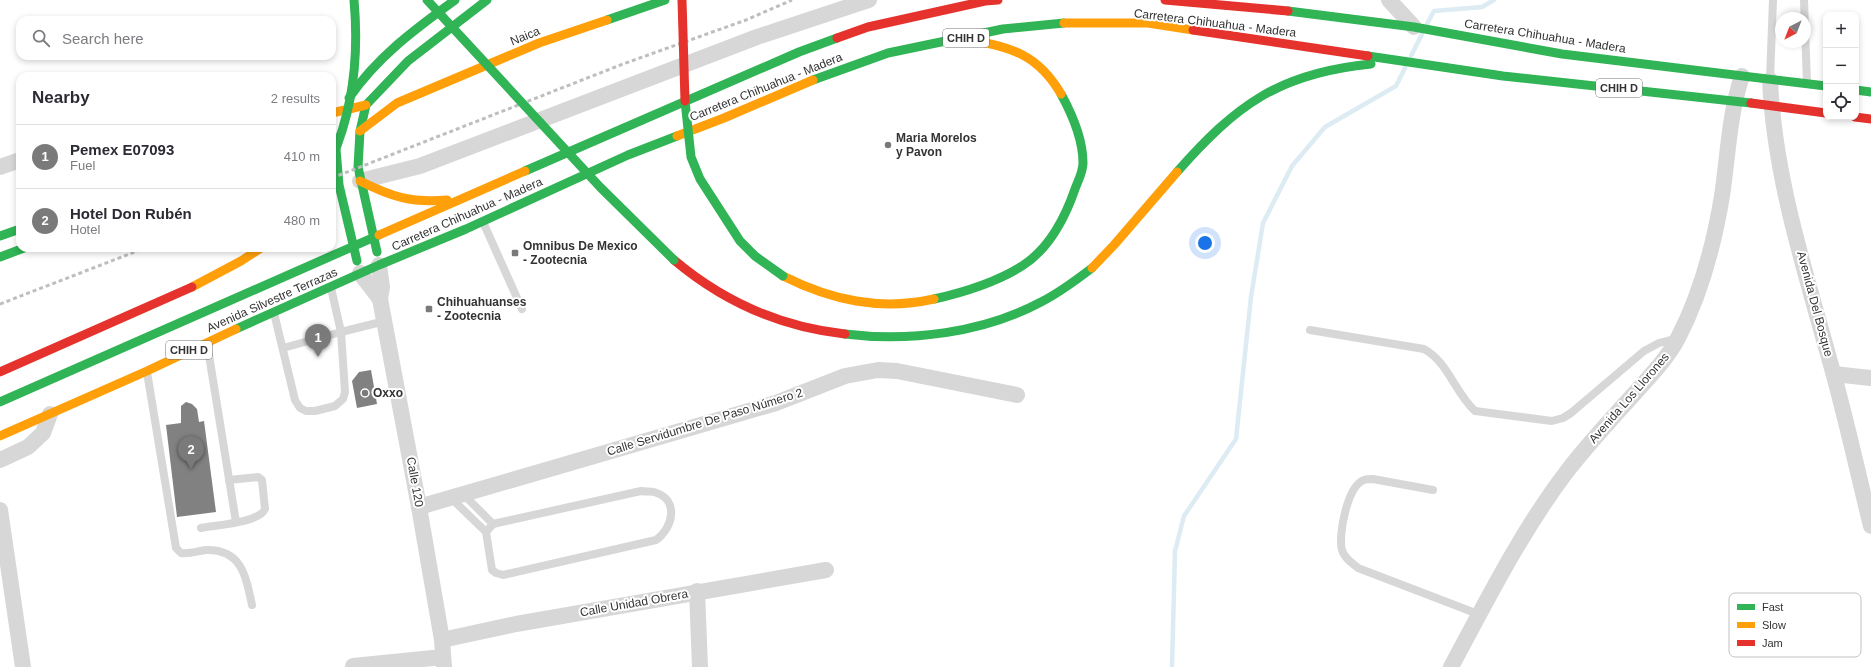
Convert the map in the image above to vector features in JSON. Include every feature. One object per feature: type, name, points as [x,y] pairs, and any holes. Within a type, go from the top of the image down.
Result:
[{"type":"main road","points":[[336,148],[346,124],[351,104],[357,41],[354,0]]},
{"type":"main road","points":[[427,0],[594,182],[691,276],[715,292],[740,304],[785,323],[822,333],[890,337],[935,334],[1002,319],[1035,306],[1095,266],[1205,141],[1239,111],[1267,92],[1303,76],[1356,65],[1400,61]]},
{"type":"main road","points":[[336,132],[343,111],[356,86],[372,66],[401,40],[454,0]]},
{"type":"main road","points":[[379,265],[358,167],[360,131],[366,105],[408,61],[487,0]]},
{"type":"main road","name":"Naica","points":[[360,131],[397,103],[539,43],[665,0]]},
{"type":"main road","points":[[682,0],[685,106],[691,156],[711,198],[740,241],[755,256],[783,276],[818,292],[848,300],[888,304],[922,302],[966,293],[1024,266],[1051,238],[1068,211],[1083,166],[1081,140],[1067,106],[1055,85],[1041,68],[1024,54],[1007,48],[963,38]]},
{"type":"main road","name":"Carretera Chihuahua - Madera","points":[[354,247],[726,83],[834,38],[868,27],[985,1],[998,0]]},
{"type":"main road","name":"Carretera Chihuahua - Madera","points":[[1165,0],[1271,9],[1415,27],[1562,54],[1823,86]]},
{"type":"main road","name":"Carretera Chihuahua - Madera","points":[[379,265],[483,221],[628,155],[724,118],[821,76],[888,54],[1003,29],[1054,23],[1148,23],[1503,76],[1734,101],[1823,113]]},
{"type":"main road","points":[[1859,90],[1871,92]]},
{"type":"main road","name":"Naica","points":[[336,112],[366,105],[397,103]]},
{"type":"main road","points":[[1859,118],[1871,119]]},
{"type":"main road","points":[[336,137],[360,131]]},
{"type":"main road","points":[[336,166],[341,198],[360,273]]},
{"type":"main road","points":[[360,181],[385,194],[403,200],[420,202],[462,199]]},
{"type":"main road","points":[[336,206],[341,198]]},
{"type":"main road","points":[[0,236],[16,230]]},
{"type":"main road","name":"Avenida Silvestre Terrazas","points":[[0,402],[292,276],[354,247]]},
{"type":"main road","points":[[0,257],[16,251]]},
{"type":"main road","points":[[0,372],[186,289],[241,261],[255,252]]},
{"type":"main road","points":[[292,276],[299,261]]},
{"type":"main road","name":"Avenida Silvestre Terrazas","points":[[0,436],[147,371],[206,342],[274,312],[300,296],[331,287],[379,265]]},
{"type":"street","points":[[360,181],[420,166],[757,37],[868,0]]},
{"type":"street","points":[[1389,0],[1415,27]]},
{"type":"street","name":"Avenida Los Llorones","points":[[1451,667],[1478,614],[1545,502],[1574,463],[1664,361],[1678,338],[1696,296],[1710,253],[1721,197],[1734,101],[1742,76]]},
{"type":"street","name":"Avenida Del Bosque","points":[[1770,80],[1771,106],[1785,190],[1834,374],[1871,526]]},
{"type":"street","points":[[0,168],[16,162]]},
{"type":"street","name":"Calle 120","points":[[379,265],[381,282],[380,299],[419,507],[442,640],[444,662]]},
{"type":"street","name":"Calle 120","points":[[360,273],[380,299]]},
{"type":"street","name":"Calle Servidumbre De Paso Número 2","points":[[419,507],[776,404],[845,376],[862,372],[878,370],[897,371],[1017,395]]},
{"type":"street","points":[[1834,374],[1871,378]]},
{"type":"street","points":[[0,460],[28,447],[43,434],[50,414]]},
{"type":"street","points":[[0,510],[23,667]]},
{"type":"street","name":"Calle Unidad Obrera","points":[[442,640],[524,622],[696,591],[826,570]]},
{"type":"street","points":[[696,591],[700,667]]},
{"type":"street","points":[[353,666],[444,662]]},
{"type":"lane","points":[[1770,80],[1773,0]]},
{"type":"lane","points":[[1804,0],[1808,84]]},
{"type":"lane","points":[[483,221],[522,309]]},
{"type":"lane","points":[[274,312],[297,405],[306,411],[315,411],[335,406],[343,399],[345,392],[341,332],[331,287]]},
{"type":"lane","points":[[283,348],[385,321]]},
{"type":"lane","points":[[1310,330],[1424,349],[1433,354],[1441,363],[1467,404],[1475,411],[1552,421],[1571,413],[1644,351],[1659,342],[1678,338]]},
{"type":"lane","points":[[206,342],[236,522]]},
{"type":"lane","points":[[147,371],[176,548],[181,553],[214,551],[232,557],[238,562],[242,569],[252,605]]},
{"type":"lane","points":[[202,528],[258,517],[265,509],[263,482],[258,477],[229,480]]},
{"type":"lane","points":[[1433,490],[1373,479],[1364,480],[1356,486],[1348,500],[1340,541],[1342,552],[1348,561],[1358,568],[1478,614]]},
{"type":"lane","points":[[457,496],[486,532],[492,570],[503,575],[656,540],[666,532],[672,519],[668,502],[655,493],[641,491],[493,524],[486,532]]},
{"type":"lane","points":[[457,496],[493,524]]},
{"type":"building","name":"Oxxo","points":[[371,370],[377,404],[357,408],[352,381],[359,372]]},
{"type":"building","points":[[186,402],[192,404],[197,409],[199,422],[204,421],[216,512],[177,517],[166,425],[181,423],[181,406]]},
{"type":"waterway","points":[[1427,24],[1434,11],[1482,7],[1494,0]]},
{"type":"waterway","points":[[1411,56],[1422,34]]},
{"type":"waterway","points":[[1172,667],[1175,551],[1184,516],[1236,439],[1251,297],[1263,223],[1292,166],[1325,127],[1396,86],[1405,68]]},
{"type":"railway","points":[[336,176],[623,64],[746,20],[792,0]]},
{"type":"railway","points":[[0,304],[135,252]]},
{"type":"traffic: fast","points":[[336,147],[345,120],[353,80],[356,41],[354,0]]},
{"type":"traffic: fast","points":[[427,0],[600,187],[674,260]]},
{"type":"traffic: fast","points":[[349,98],[372,69],[398,44],[455,0]]},
{"type":"traffic: fast","points":[[377,252],[358,167],[360,131],[366,105],[408,61],[487,0]]},
{"type":"traffic: fast","points":[[607,20],[665,0]]},
{"type":"traffic: fast","points":[[1288,11],[1414,27],[1562,54],[1823,86]]},
{"type":"traffic: fast","points":[[813,80],[888,53],[1003,29],[1064,23]]},
{"type":"traffic: fast","points":[[525,171],[799,52],[837,38]]},
{"type":"traffic: fast","points":[[1368,56],[1503,76],[1751,103]]},
{"type":"traffic: fast","points":[[1177,172],[1219,128],[1262,96],[1285,84],[1310,75],[1339,68],[1371,64]]},
{"type":"traffic: fast","points":[[1859,90],[1871,92]]},
{"type":"traffic: fast","points":[[934,299],[980,286],[1012,272],[1032,259],[1055,232],[1071,200],[1083,166],[1083,154],[1079,136],[1061,94]]},
{"type":"traffic: fast","points":[[685,101],[691,157],[700,179],[740,241],[755,256],[783,276]]},
{"type":"traffic: fast","points":[[236,329],[379,265],[466,229],[628,155],[677,136]]},
{"type":"traffic: fast","points":[[336,150],[339,185],[357,261]]},
{"type":"traffic: fast","points":[[0,236],[16,230]]},
{"type":"traffic: fast","points":[[0,402],[379,235]]},
{"type":"traffic: fast","points":[[0,257],[16,251]]},
{"type":"traffic: fast","points":[[845,334],[895,337],[920,336],[971,328],[1019,313],[1061,291],[1092,268]]},
{"type":"traffic: slow","points":[[360,131],[397,103],[539,43],[607,20]]},
{"type":"traffic: slow","points":[[1064,23],[1148,23],[1193,30]]},
{"type":"traffic: slow","points":[[968,39],[1022,54],[1042,69],[1052,80],[1061,94]]},
{"type":"traffic: slow","points":[[677,136],[724,118],[813,80]]},
{"type":"traffic: slow","points":[[336,112],[366,105]]},
{"type":"traffic: slow","points":[[379,235],[525,171]]},
{"type":"traffic: slow","points":[[1092,268],[1114,245],[1177,172]]},
{"type":"traffic: slow","points":[[360,181],[402,198],[423,201],[447,200]]},
{"type":"traffic: slow","points":[[192,287],[255,252]]},
{"type":"traffic: slow","points":[[783,276],[819,291],[856,301],[894,304],[934,299]]},
{"type":"traffic: slow","points":[[0,436],[147,371],[236,329]]},
{"type":"traffic: jam","points":[[682,0],[685,101]]},
{"type":"traffic: jam","points":[[837,38],[868,27],[985,1],[998,0]]},
{"type":"traffic: jam","points":[[1165,0],[1288,11]]},
{"type":"traffic: jam","points":[[1193,30],[1368,56]]},
{"type":"traffic: jam","points":[[1751,103],[1823,113]]},
{"type":"traffic: jam","points":[[1859,118],[1871,119]]},
{"type":"traffic: jam","points":[[674,260],[713,288],[754,310],[776,319],[798,325],[821,331],[845,334]]},
{"type":"traffic: jam","points":[[0,372],[192,287]]},
{"type":"place","name":"Maria Morelos y Pavon","points":[[888,145]]},
{"type":"place","name":"Omnibus De Mexico - Zootecnia","points":[[515,253]]},
{"type":"place","name":"Chihuahuanses - Zootecnia","points":[[429,309]]},
{"type":"place","name":"Pemex E07093","points":[[318,357]]},
{"type":"place","name":"Oxxo","points":[[365,393]]},
{"type":"place","name":"Hotel Don Rubén","points":[[191,469]]}]
